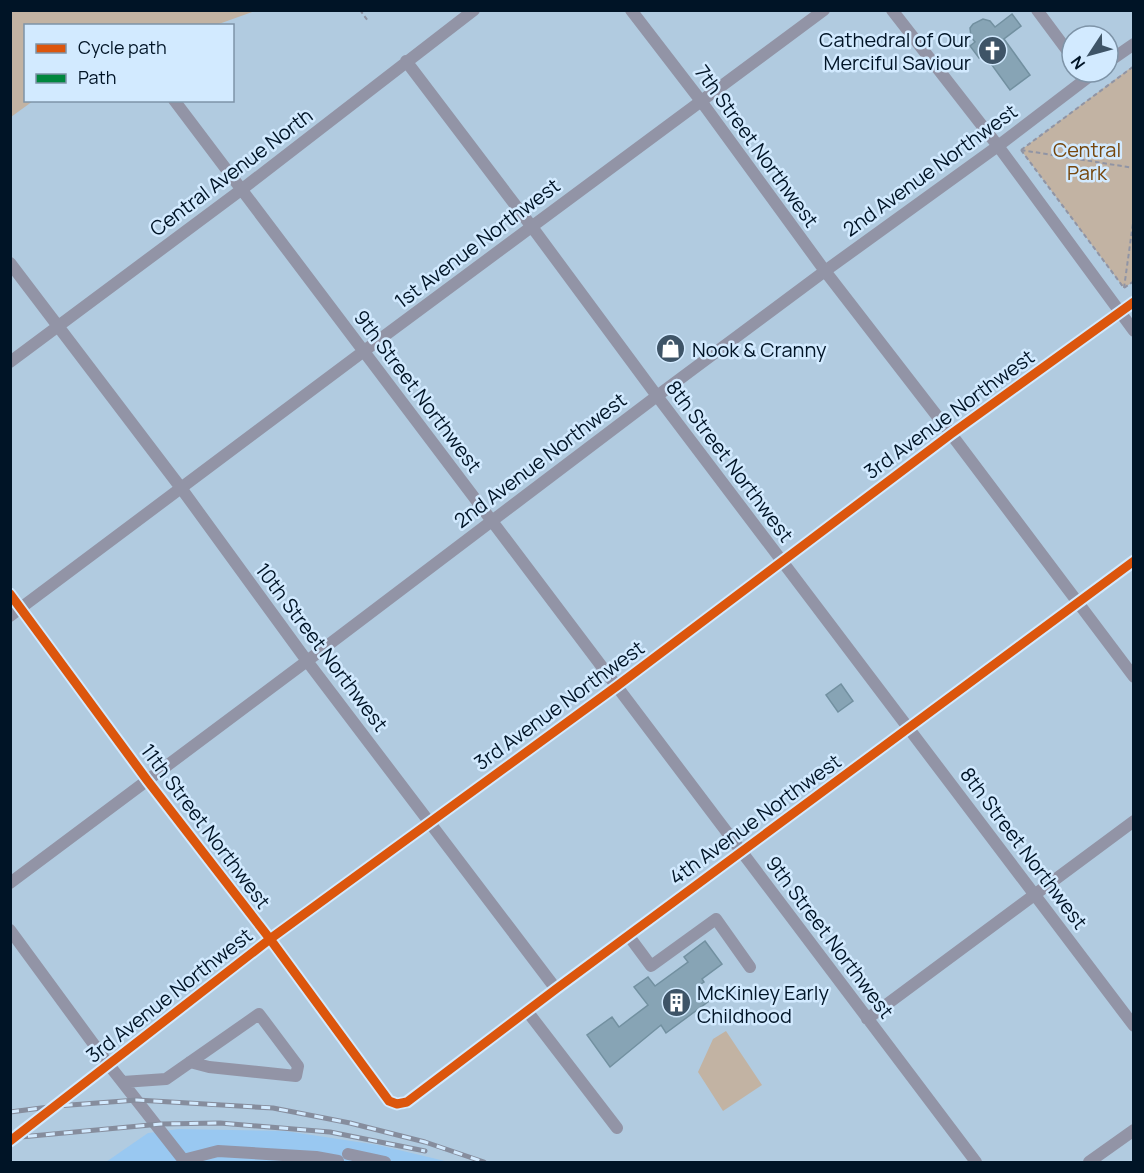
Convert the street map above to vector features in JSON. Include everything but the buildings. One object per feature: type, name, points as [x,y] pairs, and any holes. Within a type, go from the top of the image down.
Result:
[{"type":"street","name":"Central Avenue North","points":[[10,362],[241,190],[474,10]]},
{"type":"street","name":"7th Street Northwest","points":[[631,10],[701,101],[825,271],[1134,677]]},
{"type":"street","name":"1st Avenue Northwest","points":[[10,616],[824,10]]},
{"type":"street","points":[[892,10],[998,146],[1134,331]]},
{"type":"street","points":[[1036,10],[1060,42]]},
{"type":"street","points":[[1120,54],[1134,44]]},
{"type":"street","name":"8th Street Northwest","points":[[406,61],[1134,1026]]},
{"type":"street","name":"2nd Avenue Northwest","points":[[10,883],[307,662],[657,396],[998,146],[1076,84]]},
{"type":"street","name":"9th Street Northwest","points":[[175,102],[976,1162]]},
{"type":"street","name":"10th Street Northwest","points":[[10,262],[181,488],[307,662],[556,989]]},
{"type":"street","name":"3rd Avenue Northwest","points":[[10,1141],[270,939],[617,686],[951,434],[1134,302]]},
{"type":"street","name":"4th Avenue Northwest","points":[[397,1104],[407,1102],[628,935],[1134,561]]},
{"type":"street","name":"11th Street Northwest","points":[[10,594],[389,1101],[397,1104]]},
{"type":"street","points":[[867,1019],[1134,821]]},
{"type":"street","points":[[628,935],[651,966],[716,919],[750,967]]},
{"type":"street","points":[[10,930],[109,1065],[184,1161],[218,1151],[386,1162]]},
{"type":"street","points":[[527,1011],[617,1128]]},
{"type":"street","points":[[123,1082],[166,1079],[190,1062],[259,1014],[298,1066],[296,1076],[209,1067],[190,1062]]},
{"type":"street","points":[[1089,1162],[1134,1130]]},
{"type":"path","points":[[360,10],[368,21]]},
{"type":"path","points":[[1021,150],[1134,66]]},
{"type":"path","points":[[1021,150],[1134,168]]},
{"type":"path","points":[[1021,150],[1124,288]]},
{"type":"path","points":[[1124,288],[1134,216]]},
{"type":"path","points":[[1124,288],[1134,281]]},
{"type":"shaded area","points":[[179,1129],[285,1131],[378,1145],[449,1162],[106,1162],[148,1133]]},
{"type":"green space","points":[[11,10],[255,10],[219,24],[24,24],[24,102],[32,102],[11,117]]},
{"type":"green space","name":"Central Park","points":[[1133,66],[1134,281],[1124,288],[1021,150],[1109,84],[1120,84],[1120,76]]},
{"type":"green space","points":[[726,1031],[762,1085],[723,1111],[698,1072],[713,1039]]},
{"type":"railway","points":[[10,1112],[137,1100],[273,1108],[350,1123],[425,1142],[484,1162]]},
{"type":"railway","points":[[10,1138],[161,1124],[220,1123],[330,1132],[425,1151]]},
{"type":"cycle path","points":[[10,1141],[270,939],[617,686],[951,434],[1134,302]]},
{"type":"cycle path","points":[[10,594],[389,1101],[397,1104],[407,1102],[1134,561]]},
{"type":"place","name":"Cathedral of Our Merciful Saviour","points":[[992,50]]},
{"type":"place","name":"Nook & Cranny","points":[[671,349]]},
{"type":"place","name":"McKinley Early Childhood","points":[[676,1003]]}]
